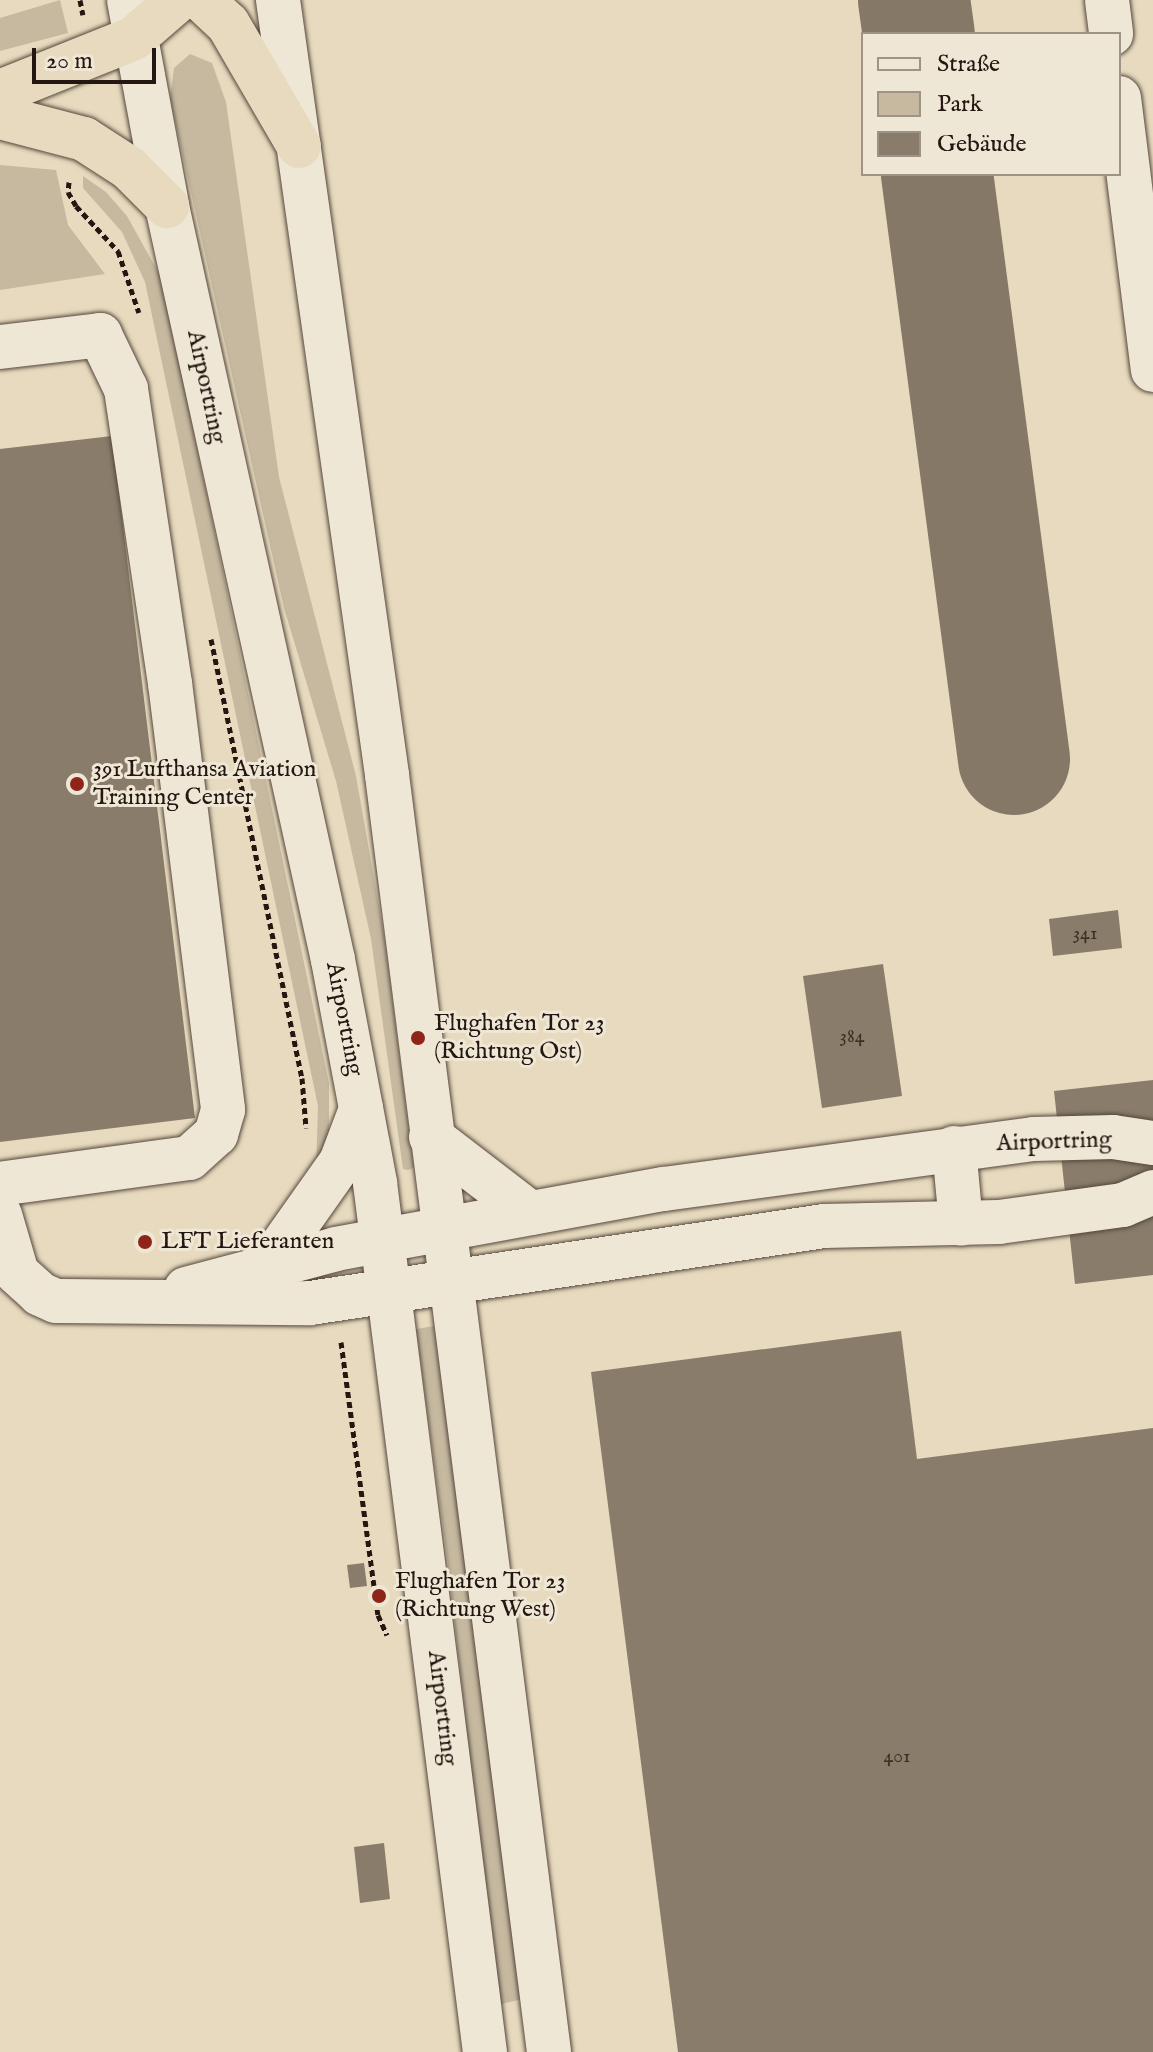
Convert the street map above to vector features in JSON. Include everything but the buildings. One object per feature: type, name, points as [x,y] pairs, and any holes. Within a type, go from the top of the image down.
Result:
[{"type":"highway","points":[[0,92],[93,57],[131,19],[178,0]]},
{"type":"highway","points":[[202,0],[228,24],[299,146]]},
{"type":"highway","points":[[0,117],[26,120],[84,139],[129,168],[167,206]]},
{"type":"street","points":[[278,0],[387,775],[442,1230],[549,2052]]},
{"type":"street","points":[[1107,0],[1111,32]]},
{"type":"street","name":"Airportring","points":[[131,19],[167,206],[286,731],[361,1109],[383,1240],[485,2052]]},
{"type":"street","points":[[1121,114],[1153,370]]},
{"type":"street","points":[[0,347],[100,335],[126,389],[170,683],[223,1110],[216,1134],[189,1158],[0,1184]]},
{"type":"street","points":[[269,1264],[341,1162],[361,1109]]},
{"type":"street","points":[[431,1137],[530,1213]]},
{"type":"street","name":"Airportring","points":[[149,1300],[269,1264],[530,1213],[954,1148],[1034,1139],[1113,1137],[1153,1143]]},
{"type":"street","points":[[954,1148],[961,1224]]},
{"type":"street","points":[[0,1215],[17,1273],[40,1294],[81,1304],[149,1300],[334,1300],[389,1288],[824,1226],[961,1224],[1123,1205],[1153,1192]]},
{"type":"path","points":[[80,0],[93,57]]},
{"type":"path","points":[[84,139],[68,192],[118,251],[141,321]]},
{"type":"path","points":[[208,627],[299,1063],[306,1134]]},
{"type":"path","points":[[334,1300],[378,1615],[392,1648]]},
{"type":"green space","points":[[60,0],[68,33],[0,51],[0,18]]},
{"type":"green space","points":[[190,54],[212,63],[226,102],[279,477],[356,776],[384,935],[414,1168],[408,1170],[403,1169],[371,939],[336,781],[284,608],[170,98],[174,68]]},
{"type":"green space","points":[[0,165],[56,170],[68,225],[105,274],[0,290]]},
{"type":"green space","points":[[83,176],[106,192],[127,216],[162,279],[329,1083],[329,1147],[316,1171],[318,1106],[145,282],[122,232],[83,188]]},
{"type":"green space","points":[[434,1326],[522,1999],[498,2005],[447,1555],[416,1329]]},
{"type":"taxiway","points":[[914,0],[919,32]]},
{"type":"taxiway","points":[[937,176],[1014,759]]},
{"type":"place","name":"391 Lufthansa Aviation Training Center","points":[[77,784]]},
{"type":"place","name":"Flughafen Tor 23 (Richtung Ost)","points":[[418,1038]]},
{"type":"place","name":"LFT Lieferanten","points":[[145,1242]]},
{"type":"place","name":"Flughafen Tor 23 (Richtung West)","points":[[379,1596]]}]
